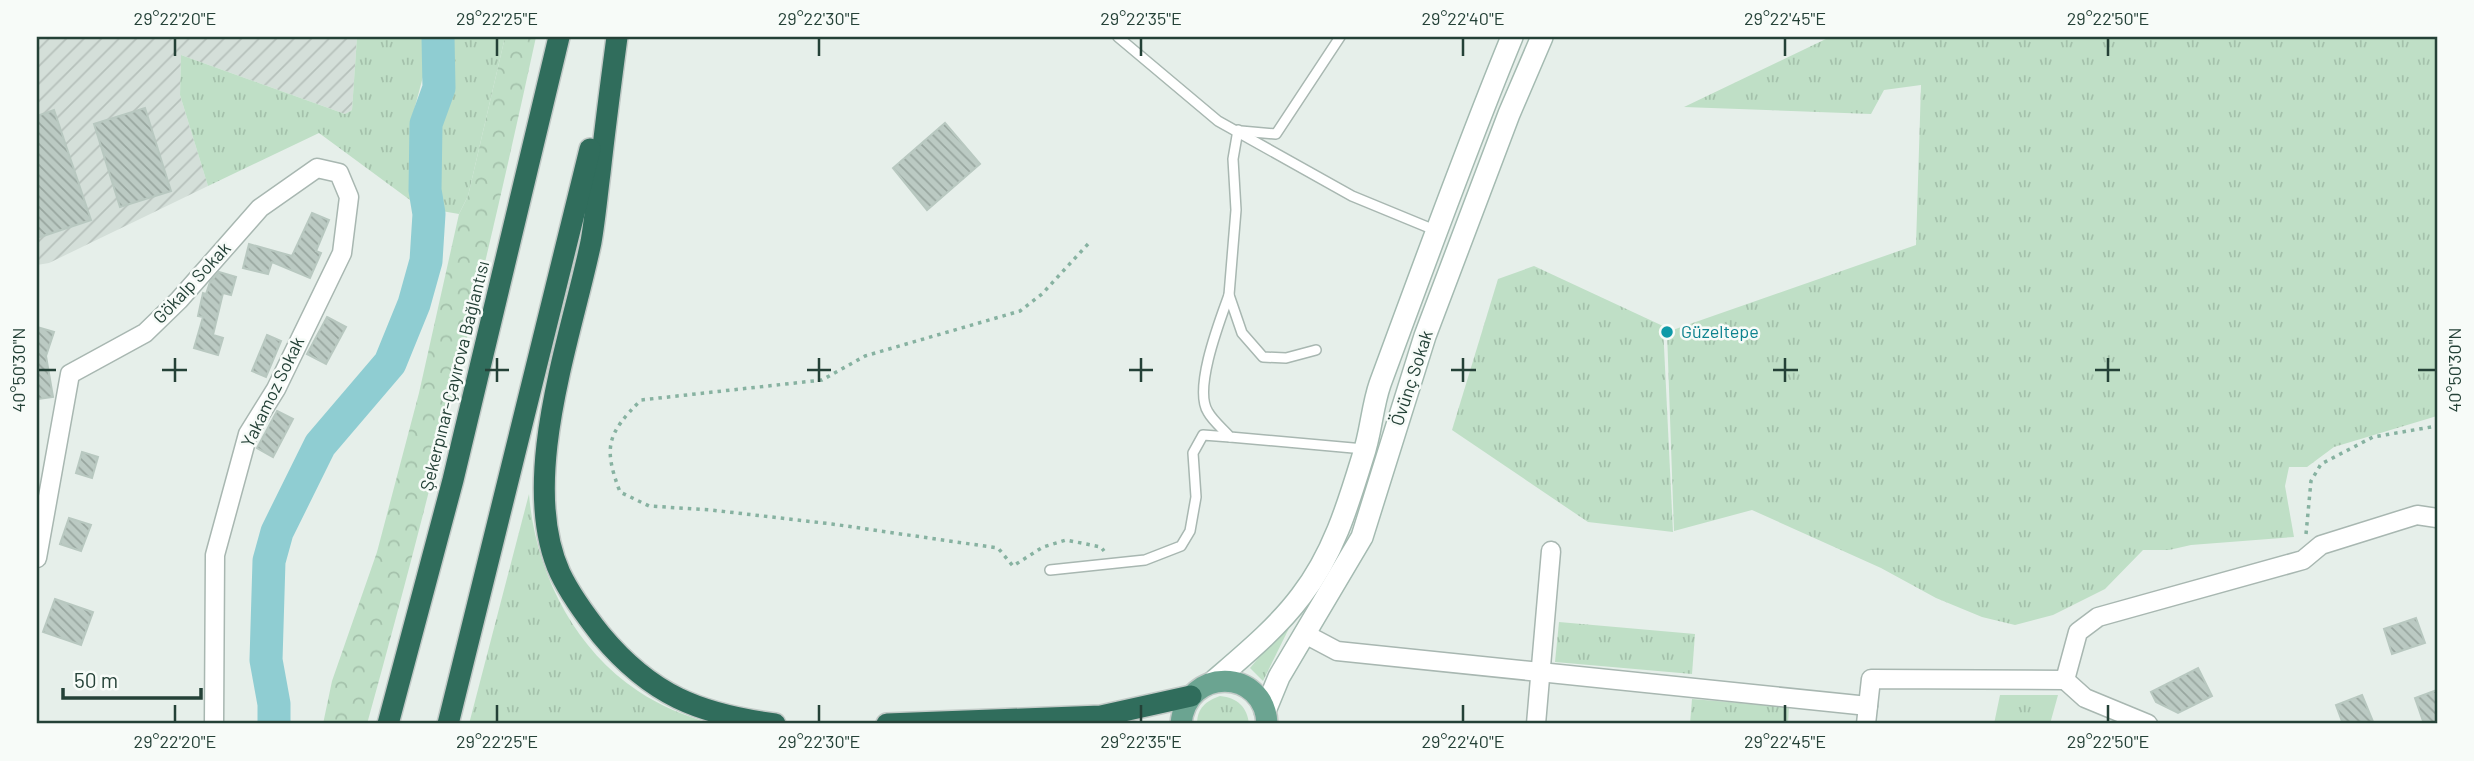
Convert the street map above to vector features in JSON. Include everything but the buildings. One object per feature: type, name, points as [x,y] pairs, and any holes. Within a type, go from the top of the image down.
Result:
[{"type":"highway","name":"Şekerpınar-Çayırova Bağlantısı","points":[[388,724],[453,480],[559,37]]},
{"type":"highway","points":[[448,724],[616,37]]},
{"type":"highway","points":[[616,37],[591,239],[544,463],[544,511],[559,571],[573,599],[620,657],[655,686],[695,706],[732,718],[775,724]]},
{"type":"highway","points":[[887,724],[1101,716],[1191,696]]},
{"type":"main road","points":[[1181,724],[1183,708],[1191,696],[1214,681],[1239,683],[1250,690],[1259,699],[1266,717]]},
{"type":"street","name":"Övünç Sokak","points":[[1214,681],[1254,647],[1301,596],[1325,558],[1344,517],[1366,449],[1379,389],[1513,37]]},
{"type":"street","name":"Övünç Sokak","points":[[1266,717],[1279,677],[1362,537],[1425,336],[1508,114],[1542,37]]},
{"type":"street","name":"Gökalp Sokak","points":[[37,558],[70,374],[145,333],[179,300],[260,208],[317,168]]},
{"type":"street","name":"Yakamoz Sokak","points":[[214,724],[215,555],[218,542],[248,434],[276,389],[309,316],[342,253],[349,197],[338,173],[317,168]]},
{"type":"street","points":[[2065,680],[2078,632],[2098,617],[2303,560],[2321,545],[2417,515],[2437,518]]},
{"type":"street","points":[[1536,724],[1551,551]]},
{"type":"street","points":[[1305,634],[1337,651],[1868,706]]},
{"type":"street","points":[[1866,724],[1871,679],[2065,680],[2085,698],[2148,724]]},
{"type":"lane","points":[[1118,37],[1218,121],[1352,197],[1437,231]]},
{"type":"lane","points":[[1238,131],[1276,134],[1340,37]]},
{"type":"lane","points":[[1230,436],[1206,411],[1203,383],[1228,295],[1236,211],[1233,159],[1238,131]]},
{"type":"lane","points":[[1228,295],[1242,333],[1263,356],[1286,358],[1316,350]]},
{"type":"lane","points":[[1050,570],[1145,560],[1181,546],[1190,531],[1196,497],[1193,453],[1203,435],[1366,449]]},
{"type":"path","points":[[1088,244],[1042,295],[1020,311],[865,356],[822,380],[641,400],[611,435],[610,465],[620,492],[649,506],[832,524],[998,548],[1013,566],[1044,547],[1066,540],[1101,547],[1114,564]]},
{"type":"path","points":[[2303,560],[2311,481],[2321,464],[2373,437],[2437,426]]},
{"type":"shaded area","points":[[37,37],[357,37],[352,110],[345,114],[181,55],[180,95],[208,186],[49,263],[37,265]]},
{"type":"green space","points":[[357,37],[427,37],[428,58],[413,114],[410,200],[319,133],[208,186],[180,95],[181,55],[345,114],[352,110]]},
{"type":"green space","points":[[448,37],[505,37],[468,196],[459,214],[430,209],[432,143],[447,81]]},
{"type":"green space","points":[[505,37],[536,37],[477,296],[413,553],[367,724],[323,724],[332,681],[377,552],[419,393],[459,214],[468,196]]},
{"type":"green space","name":"Güzeltepe","points":[[1830,37],[2437,37],[2437,416],[2334,447],[2307,467],[2289,467],[2285,486],[2294,537],[2191,545],[2169,550],[2143,550],[2105,589],[2053,615],[2015,625],[1982,617],[1936,598],[1881,568],[1752,510],[1674,531],[1667,332],[1916,245],[1921,85],[1884,90],[1871,114],[1684,107]]},
{"type":"green space","points":[[1534,266],[1663,326],[1673,532],[1588,522],[1452,430],[1498,279]]},
{"type":"green space","points":[[529,494],[539,551],[549,578],[561,605],[594,653],[646,696],[712,724],[469,724]]},
{"type":"green space","points":[[1297,612],[1263,681],[1250,668]]},
{"type":"green space","points":[[1559,622],[1695,634],[1692,674],[1555,662]]},
{"type":"green space","points":[[2000,695],[2058,695],[2050,724],[1994,724]]},
{"type":"green space","points":[[1220,696],[1240,704],[1249,724],[1197,724],[1203,706]]},
{"type":"green space","points":[[1692,699],[1789,707],[1788,724],[1690,724]]},
{"type":"waterway","points":[[274,724],[274,704],[266,660],[269,561],[277,532],[320,445],[390,363],[414,304],[426,261],[429,214],[425,190],[426,124],[439,88],[438,37]]},
{"type":"place","name":"Güzeltepe","points":[[1667,332]]}]
